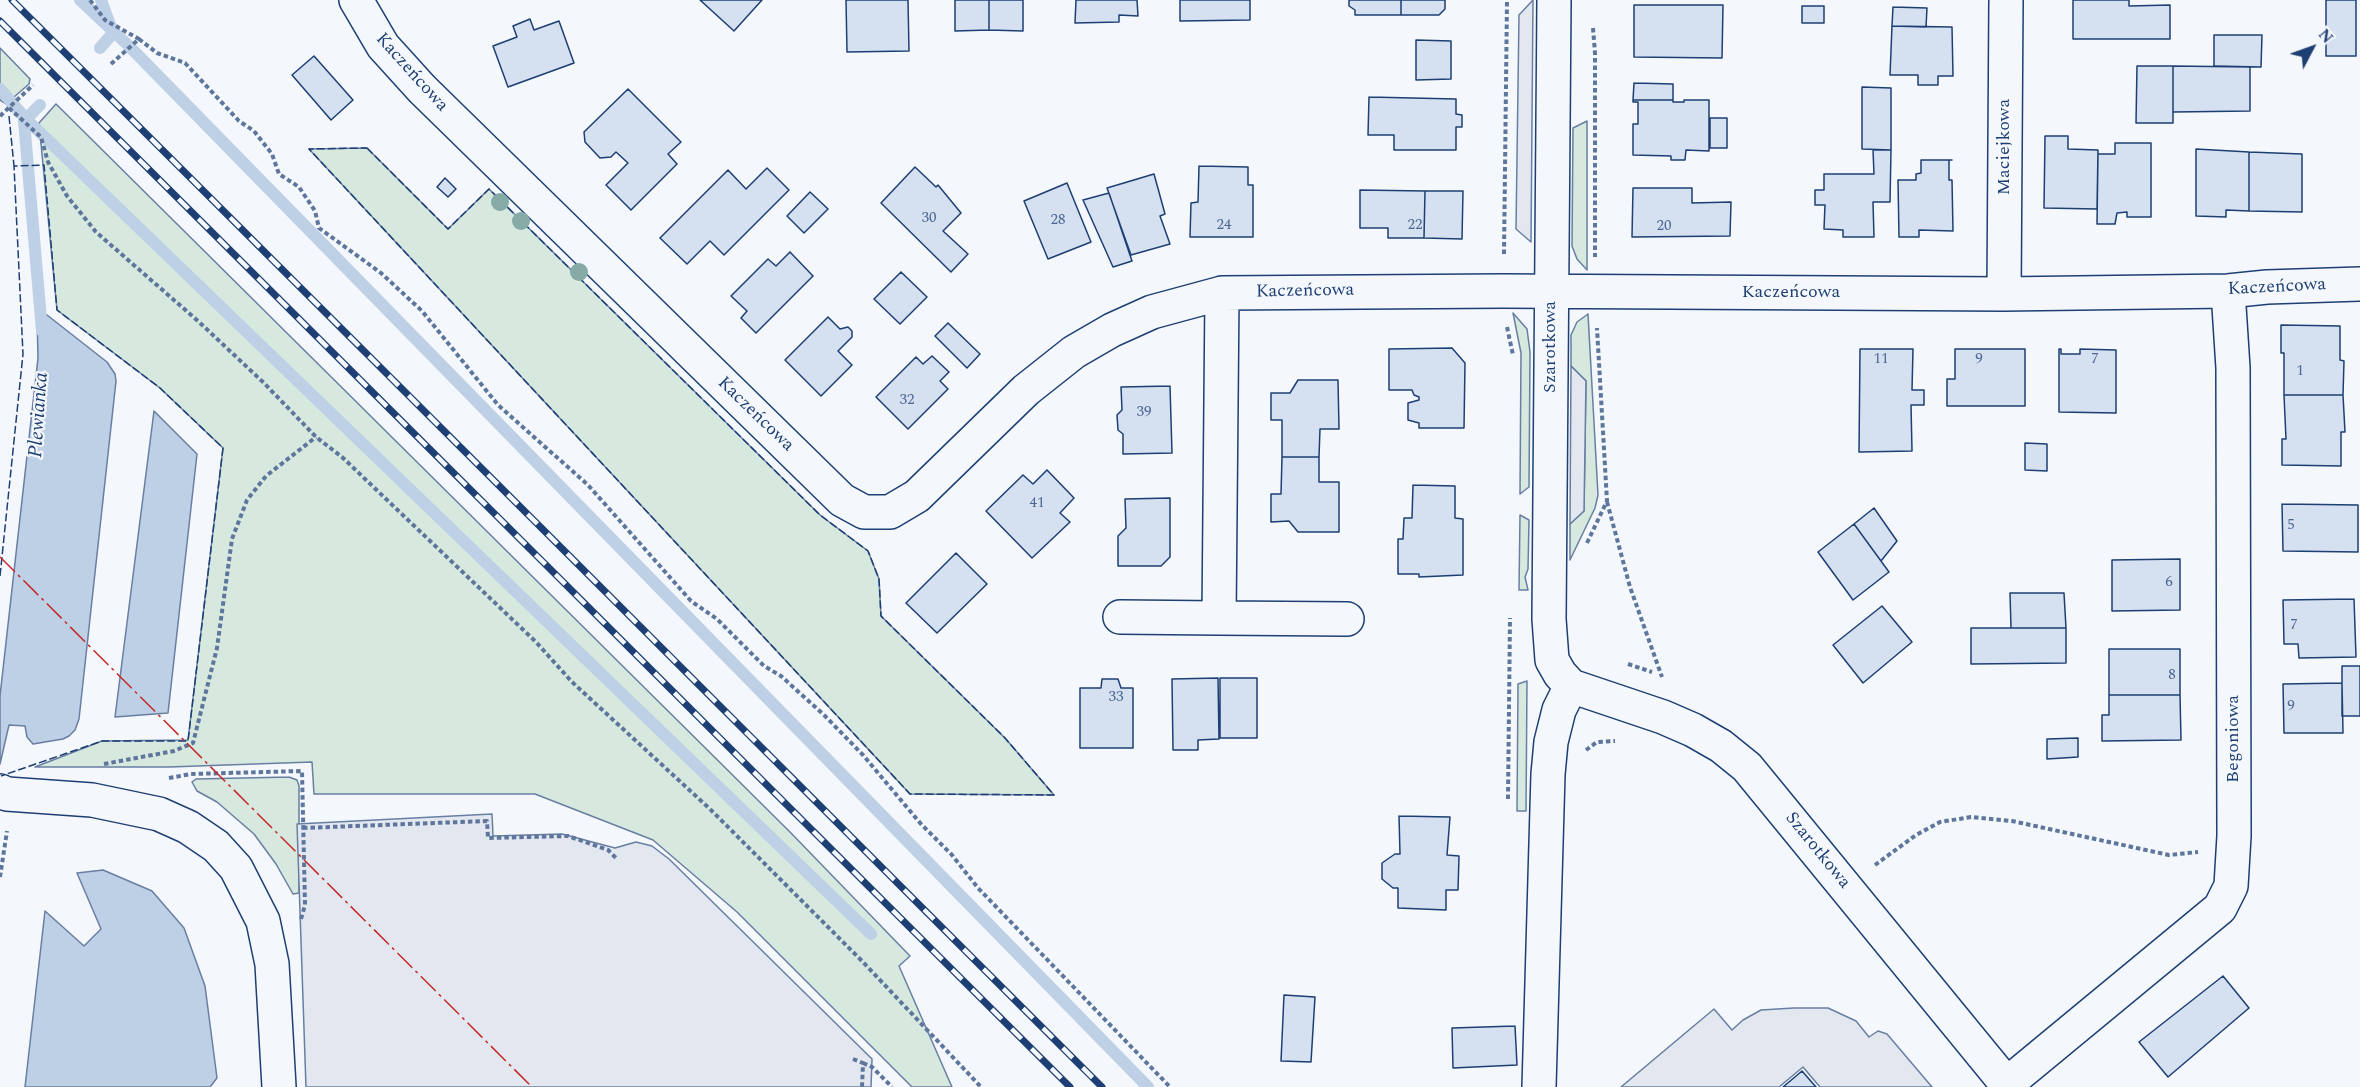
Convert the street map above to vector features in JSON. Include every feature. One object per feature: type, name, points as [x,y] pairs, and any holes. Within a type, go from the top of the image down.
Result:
[{"type":"street","name":"Kaczeńcowa","points":[[356,0],[383,46],[422,89],[842,500],[864,512],[890,512],[918,496],[1026,390],[1074,352],[1112,330],[1152,312],[1222,293],[1551,291],[2004,294],[2228,291],[2267,287],[2360,284]]},
{"type":"street","name":"Szarotkowa","points":[[1554,0],[1549,645],[1552,660],[1560,674],[1571,686],[1664,717],[1721,746],[1747,767],[2008,1086]]},
{"type":"street","name":"Maciejkowa","points":[[2004,294],[2006,0]]},
{"type":"street","name":"Begoniowa","points":[[2008,1086],[2220,908],[2231,886],[2234,836],[2233,368],[2228,291]]},
{"type":"street","points":[[1219,618],[1222,293]]},
{"type":"street","points":[[1120,617],[1347,619]]},
{"type":"street","points":[[1539,1087],[1548,774],[1551,742],[1559,710],[1571,686]]},
{"type":"street","points":[[4,793],[92,800],[159,814],[188,828],[216,846],[236,868],[263,921],[272,964],[279,1087]]},
{"type":"path","points":[[90,0],[105,20],[139,39],[157,53],[184,63],[239,121],[254,131],[272,154],[279,174],[299,187],[315,211],[319,228],[381,273],[422,311],[498,405],[588,485],[691,601],[717,619],[764,666],[781,676],[824,716],[863,756],[921,824],[952,855],[978,888],[1170,1087]]},
{"type":"path","points":[[1507,0],[1503,309],[1513,353],[1513,365]]},
{"type":"path","points":[[1592,24],[1595,53],[1596,292],[1607,501],[1630,587],[1662,676]]},
{"type":"path","points":[[111,64],[139,39]]},
{"type":"path","points":[[0,116],[33,85]]},
{"type":"path","points":[[9,108],[41,137],[48,162],[62,188],[96,232],[207,329],[316,437],[342,457],[536,642],[572,682],[710,808],[862,961],[981,1087]]},
{"type":"path","points":[[94,766],[174,751],[193,743],[218,648],[232,539],[247,500],[266,476],[316,437]]},
{"type":"path","points":[[1585,548],[1607,501]]},
{"type":"path","points":[[1508,805],[1510,607]]},
{"type":"path","points":[[1623,663],[1668,679]]},
{"type":"path","points":[[1584,752],[1597,742],[1623,742]]},
{"type":"path","points":[[168,778],[191,774],[302,771],[305,905],[300,925]]},
{"type":"path","points":[[0,878],[9,817],[4,793]]},
{"type":"path","points":[[1848,889],[1870,868],[1916,835],[1940,822],[1971,817],[2012,821],[2169,855],[2195,853],[2234,836]]},
{"type":"path","points":[[303,828],[487,821],[488,838],[568,836],[608,850],[617,859]]},
{"type":"path","points":[[853,1059],[872,1067],[891,1087]]},
{"type":"path","points":[[862,1087],[863,1063]]},
{"type":"shaded area","points":[[1533,0],[1531,242],[1516,229],[1519,15]]},
{"type":"shaded area","points":[[0,48],[30,79],[29,84],[6,104],[0,100]]},
{"type":"shaded area","points":[[56,104],[790,832],[910,956],[899,966],[952,1087],[912,1087],[737,912],[653,840],[535,794],[314,794],[312,762],[169,767],[35,767],[102,741],[188,740],[223,448],[160,388],[57,310],[39,123]]},
{"type":"shaded area","points":[[1587,121],[1587,270],[1577,259],[1572,246],[1573,128]]},
{"type":"shaded area","points":[[367,148],[448,229],[489,189],[820,515],[868,551],[879,579],[881,616],[1005,738],[1054,795],[910,794],[309,149]]},
{"type":"shaded area","points":[[1513,313],[1527,329],[1530,352],[1529,487],[1520,494],[1521,353]]},
{"type":"shaded area","points":[[1588,314],[1598,495],[1595,508],[1570,560],[1570,524],[1584,511],[1586,381],[1571,366],[1571,335],[1577,322]]},
{"type":"shaded area","points":[[1571,366],[1586,381],[1584,511],[1570,524]]},
{"type":"shaded area","points":[[1520,515],[1529,520],[1528,569],[1525,577],[1528,590],[1519,590]]},
{"type":"shaded area","points":[[1527,681],[1526,811],[1517,811],[1518,684]]},
{"type":"shaded area","points":[[289,777],[297,780],[299,786],[299,893],[293,894],[276,864],[254,834],[217,802],[197,791],[192,782],[196,779]]},
{"type":"shaded area","points":[[492,814],[493,836],[562,834],[615,848],[636,842],[652,846],[669,859],[872,1059],[871,1087],[306,1087],[297,824]]},
{"type":"shaded area","points":[[1828,1008],[1856,1021],[1869,1037],[1878,1031],[1887,1034],[1932,1087],[1820,1087],[1803,1067],[1779,1087],[1621,1087],[1714,1009],[1732,1030],[1743,1020],[1761,1010]]},
{"type":"water","points":[[37,315],[47,315],[107,362],[115,374],[116,381],[79,719],[75,730],[69,736],[33,744],[27,737],[25,726],[9,725],[0,764],[0,696],[38,358]]},
{"type":"water","points":[[154,411],[197,454],[168,713],[115,717]]},
{"type":"water","points":[[103,870],[152,891],[184,928],[205,986],[217,1078],[210,1087],[25,1087],[45,911],[84,946],[101,929],[77,873]]},
{"type":"building","points":[[700,0],[762,0],[734,31]]},
{"type":"building","points":[[846,0],[908,0],[909,51],[847,52]]},
{"type":"building","points":[[955,0],[989,0],[989,30],[955,31]]},
{"type":"building","points":[[989,0],[1023,0],[1023,31],[989,30]]},
{"type":"building","points":[[1076,0],[1137,0],[1138,16],[1119,15],[1119,22],[1075,23]]},
{"type":"building","points":[[1180,0],[1250,0],[1250,20],[1180,21]]},
{"type":"building","points":[[1349,0],[1401,0],[1401,15],[1355,15],[1355,10],[1349,6]]},
{"type":"building","points":[[1401,0],[1445,0],[1445,9],[1439,15],[1401,15]]},
{"type":"building","points":[[2073,0],[2129,0],[2129,6],[2170,5],[2170,39],[2073,39]]},
{"type":"building","points":[[2326,0],[2356,0],[2356,56],[2326,56]]},
{"type":"building","points":[[1634,5],[1723,5],[1722,58],[1634,57]]},
{"type":"building","points":[[1802,6],[1824,6],[1824,23],[1802,23]]},
{"type":"building","points":[[1893,7],[1927,8],[1926,27],[1892,26]]},
{"type":"building","points":[[530,19],[534,30],[559,21],[574,63],[508,87],[493,46],[517,37],[513,26]]},
{"type":"building","points":[[1892,26],[1952,27],[1953,76],[1938,76],[1938,85],[1918,85],[1918,75],[1890,75]]},
{"type":"building","points":[[2214,35],[2262,35],[2261,67],[2214,66]]},
{"type":"building","points":[[1416,40],[1451,41],[1451,79],[1416,80]]},
{"type":"building","points":[[314,56],[353,100],[331,120],[292,75]]},
{"type":"building","points":[[2137,66],[2173,66],[2173,123],[2136,123]]},
{"type":"building","points":[[2173,66],[2250,67],[2250,111],[2173,112]]},
{"type":"building","points":[[1634,83],[1673,84],[1673,100],[1633,100]]},
{"type":"building","points":[[1862,87],[1891,88],[1891,150],[1862,149]]},
{"type":"building","points":[[628,89],[681,142],[668,154],[677,164],[631,210],[606,185],[628,163],[616,152],[611,157],[600,158],[585,142],[584,132]]},
{"type":"building","points":[[1369,97],[1456,99],[1456,114],[1462,115],[1462,127],[1456,127],[1456,150],[1394,150],[1394,135],[1368,135]]},
{"type":"building","points":[[1633,100],[1684,102],[1684,100],[1709,100],[1709,151],[1686,150],[1685,160],[1671,160],[1671,156],[1633,155],[1633,124],[1638,124],[1638,102],[1633,102]]},
{"type":"building","points":[[1710,118],[1727,118],[1727,148],[1710,148]]},
{"type":"building","points":[[2045,136],[2068,136],[2068,149],[2098,150],[2097,209],[2044,208]]},
{"type":"building","points":[[2115,143],[2151,143],[2151,217],[2127,217],[2127,212],[2117,213],[2115,224],[2097,224],[2098,154],[2115,154]]},
{"type":"building","points":[[2196,149],[2249,152],[2249,211],[2226,210],[2226,217],[2196,216]]},
{"type":"building","points":[[1873,150],[1891,150],[1890,202],[1873,202],[1874,237],[1843,237],[1843,230],[1824,229],[1825,205],[1815,205],[1815,190],[1824,190],[1824,174],[1874,174]]},
{"type":"building","points":[[2249,152],[2302,154],[2302,212],[2249,211]]},
{"type":"building","points":[[1921,160],[1949,160],[1949,180],[1952,180],[1953,231],[1919,230],[1919,237],[1899,237],[1898,180],[1916,180],[1916,174],[1921,173]]},
{"type":"building","points":[[1199,166],[1248,167],[1248,185],[1253,185],[1253,237],[1190,237],[1191,203],[1198,202]]},
{"type":"building","points":[[915,167],[936,187],[938,185],[961,213],[943,231],[968,254],[951,272],[881,203]]},
{"type":"building","points":[[767,168],[789,190],[724,255],[710,241],[687,264],[660,238],[728,170],[746,189]]},
{"type":"building","points":[[1154,174],[1165,214],[1160,216],[1170,244],[1131,255],[1107,188]]},
{"type":"building","points":[[445,178],[456,189],[448,197],[437,187]]},
{"type":"building","points":[[1067,183],[1091,242],[1048,259],[1024,201]]},
{"type":"building","points":[[1633,188],[1692,188],[1692,203],[1731,202],[1730,236],[1632,237]]},
{"type":"building","points":[[1360,190],[1425,191],[1424,238],[1388,238],[1388,228],[1360,228]]},
{"type":"building","points":[[1425,191],[1463,191],[1462,239],[1424,238]]},
{"type":"building","points":[[810,192],[828,209],[804,233],[787,216]]},
{"type":"building","points":[[1109,193],[1132,261],[1113,267],[1083,200]]},
{"type":"building","points":[[790,252],[813,276],[756,333],[741,318],[747,311],[731,296],[768,259],[776,266]]},
{"type":"building","points":[[901,272],[927,297],[900,324],[874,299]]},
{"type":"building","points":[[828,317],[840,329],[848,327],[852,331],[852,337],[838,351],[852,365],[821,396],[785,360]]},
{"type":"building","points":[[948,323],[980,354],[967,368],[935,336]]},
{"type":"building","points":[[2281,325],[2340,326],[2340,360],[2344,361],[2343,395],[2284,395]]},
{"type":"building","points":[[1452,348],[1465,363],[1464,428],[1419,428],[1419,423],[1408,420],[1408,403],[1419,400],[1419,397],[1414,395],[1412,390],[1389,390],[1389,349]]},
{"type":"building","points":[[1860,349],[1913,349],[1912,390],[1924,390],[1924,405],[1911,405],[1912,451],[1859,452]]},
{"type":"building","points":[[1955,349],[2025,349],[2025,406],[1947,406],[1947,379],[1955,379]]},
{"type":"building","points":[[2059,349],[2061,349],[2061,354],[2080,354],[2080,349],[2116,350],[2116,413],[2059,412]]},
{"type":"building","points":[[932,356],[949,372],[940,381],[948,389],[908,429],[876,397],[916,357],[923,364]]},
{"type":"building","points":[[1298,380],[1338,380],[1339,429],[1320,429],[1319,457],[1282,457],[1282,420],[1271,420],[1271,393],[1290,393]]},
{"type":"building","points":[[1170,386],[1172,453],[1123,454],[1123,434],[1118,430],[1117,415],[1122,410],[1121,387]]},
{"type":"building","points":[[2284,395],[2343,395],[2345,432],[2341,432],[2341,466],[2282,465],[2282,439],[2286,439]]},
{"type":"building","points":[[2025,443],[2047,444],[2047,471],[2025,470]]},
{"type":"building","points":[[1282,457],[1319,457],[1319,482],[1339,482],[1339,532],[1298,532],[1289,521],[1271,522],[1271,494],[1281,494]]},
{"type":"building","points":[[1047,470],[1074,498],[1060,513],[1070,522],[1032,558],[986,511],[1023,475],[1033,484]]},
{"type":"building","points":[[1413,485],[1455,486],[1455,518],[1463,519],[1463,575],[1419,577],[1419,574],[1398,574],[1398,539],[1403,539],[1404,518],[1412,518]]},
{"type":"building","points":[[1170,498],[1170,557],[1161,566],[1118,566],[1118,536],[1126,528],[1125,499]]},
{"type":"building","points":[[2282,504],[2358,505],[2358,552],[2283,551]]},
{"type":"building","points":[[1874,508],[1897,541],[1881,561],[1854,524]]},
{"type":"building","points":[[1854,524],[1889,572],[1853,600],[1818,552]]},
{"type":"building","points":[[956,553],[987,584],[937,633],[906,603]]},
{"type":"building","points":[[2180,559],[2180,610],[2112,611],[2112,560]]},
{"type":"building","points":[[2010,593],[2064,593],[2066,628],[2011,628]]},
{"type":"building","points":[[2354,599],[2356,657],[2299,658],[2298,644],[2284,644],[2283,600]]},
{"type":"building","points":[[1882,606],[1912,642],[1863,683],[1833,645]]},
{"type":"building","points":[[1971,628],[2066,628],[2066,663],[1971,664]]},
{"type":"building","points":[[2109,649],[2180,649],[2180,695],[2109,695]]},
{"type":"building","points":[[2342,666],[2360,666],[2360,716],[2342,716]]},
{"type":"building","points":[[1218,678],[1219,739],[1198,740],[1198,750],[1173,750],[1172,679]]},
{"type":"building","points":[[1220,678],[1257,678],[1257,738],[1220,738]]},
{"type":"building","points":[[1102,679],[1118,679],[1121,688],[1133,688],[1133,748],[1080,748],[1080,688],[1101,688]]},
{"type":"building","points":[[2342,683],[2343,733],[2284,733],[2283,684]]},
{"type":"building","points":[[2109,695],[2180,695],[2181,740],[2102,741],[2102,715],[2109,715]]},
{"type":"building","points":[[2078,738],[2078,757],[2047,759],[2047,739]]},
{"type":"building","points":[[1399,816],[1450,817],[1447,855],[1459,856],[1458,890],[1446,890],[1446,910],[1398,908],[1398,888],[1393,888],[1382,879],[1382,863],[1395,854],[1400,854]]},
{"type":"building","points":[[2223,976],[2249,1008],[2168,1077],[2139,1042]]},
{"type":"building","points":[[1284,995],[1315,997],[1311,1062],[1281,1061]]},
{"type":"building","points":[[1515,1026],[1517,1065],[1453,1068],[1452,1028]]},
{"type":"building","points":[[1802,1071],[1816,1087],[1783,1087]]},
{"type":"waterway","points":[[80,0],[129,46],[1148,1087]]},
{"type":"waterway","name":"Plewianka","points":[[100,48],[113,33],[101,0]]},
{"type":"waterway","points":[[0,89],[26,119],[871,934]]},
{"type":"waterway","name":"Plewianka","points":[[40,105],[24,121],[42,331]]},
{"type":"railway","points":[[12,0],[1102,1087]]},
{"type":"railway","points":[[0,21],[1070,1087]]},
{"type":"fence","points":[[9,116],[14,166]]},
{"type":"fence","points":[[367,148],[448,229],[489,189],[820,515],[868,551],[879,579],[881,616],[1005,738],[1054,795],[910,794],[309,149],[367,148]]},
{"type":"fence","points":[[0,576],[23,354],[14,166],[44,165],[57,310],[160,388],[223,448],[188,741],[102,741],[1,776]]},
{"type":"power","points":[[0,557],[532,1087]]}]
